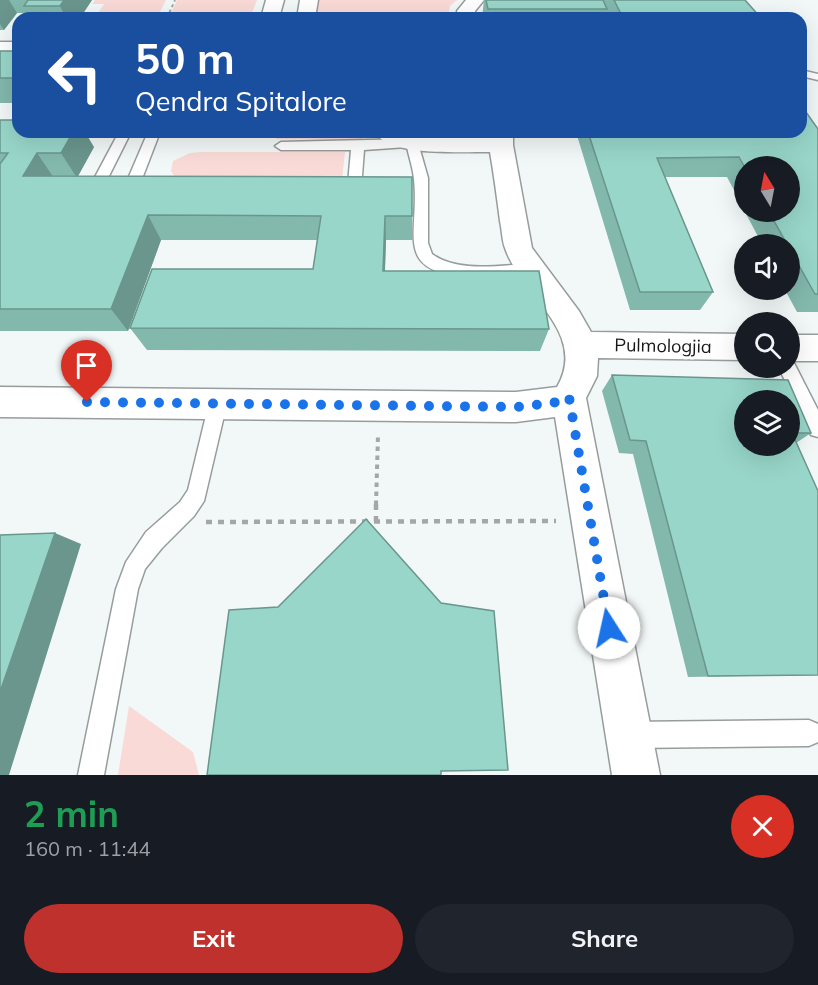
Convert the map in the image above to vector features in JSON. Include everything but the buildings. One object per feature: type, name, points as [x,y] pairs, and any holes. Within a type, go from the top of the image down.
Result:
[{"type":"street","points":[[466,12],[475,0]]},
{"type":"street","points":[[396,138],[412,143],[502,138],[515,238],[524,262],[563,312],[581,345],[582,373],[569,397],[636,775]]},
{"type":"street","name":"Pulmologjia","points":[[581,345],[734,347]]},
{"type":"street","points":[[800,348],[818,348]]},
{"type":"street","points":[[0,402],[516,407],[553,403],[569,397]]},
{"type":"lane","points":[[102,177],[121,138]]},
{"type":"lane","points":[[152,138],[131,188],[154,188]]},
{"type":"lane","points":[[281,146],[412,143],[421,178],[421,243],[428,261],[456,270],[530,270]]},
{"type":"lane","points":[[330,188],[354,188],[358,146]]},
{"type":"lane","points":[[793,378],[818,429]]},
{"type":"lane","points":[[91,775],[127,589],[137,562],[154,540],[188,508],[197,494],[218,403]]},
{"type":"lane","points":[[628,735],[809,733]]},
{"type":"path","points":[[376,522],[379,405]]},
{"type":"path","points":[[173,523],[590,521]]},
{"type":"shaded area","points":[[95,0],[166,0],[160,12],[99,12],[104,4],[92,4]]},
{"type":"shaded area","points":[[177,0],[257,0],[252,12],[172,12]]},
{"type":"shaded area","points":[[314,0],[457,0],[450,6],[449,12],[311,12]]},
{"type":"shaded area","points":[[276,138],[363,138],[362,140]]},
{"type":"shaded area","points":[[345,152],[342,180],[183,179],[174,176],[171,171],[173,161],[190,153]]},
{"type":"shaded area","points":[[129,706],[193,752],[199,775],[118,775]]},
{"type":"route","points":[[87,402],[516,407],[553,403],[569,397],[609,628]]}]
